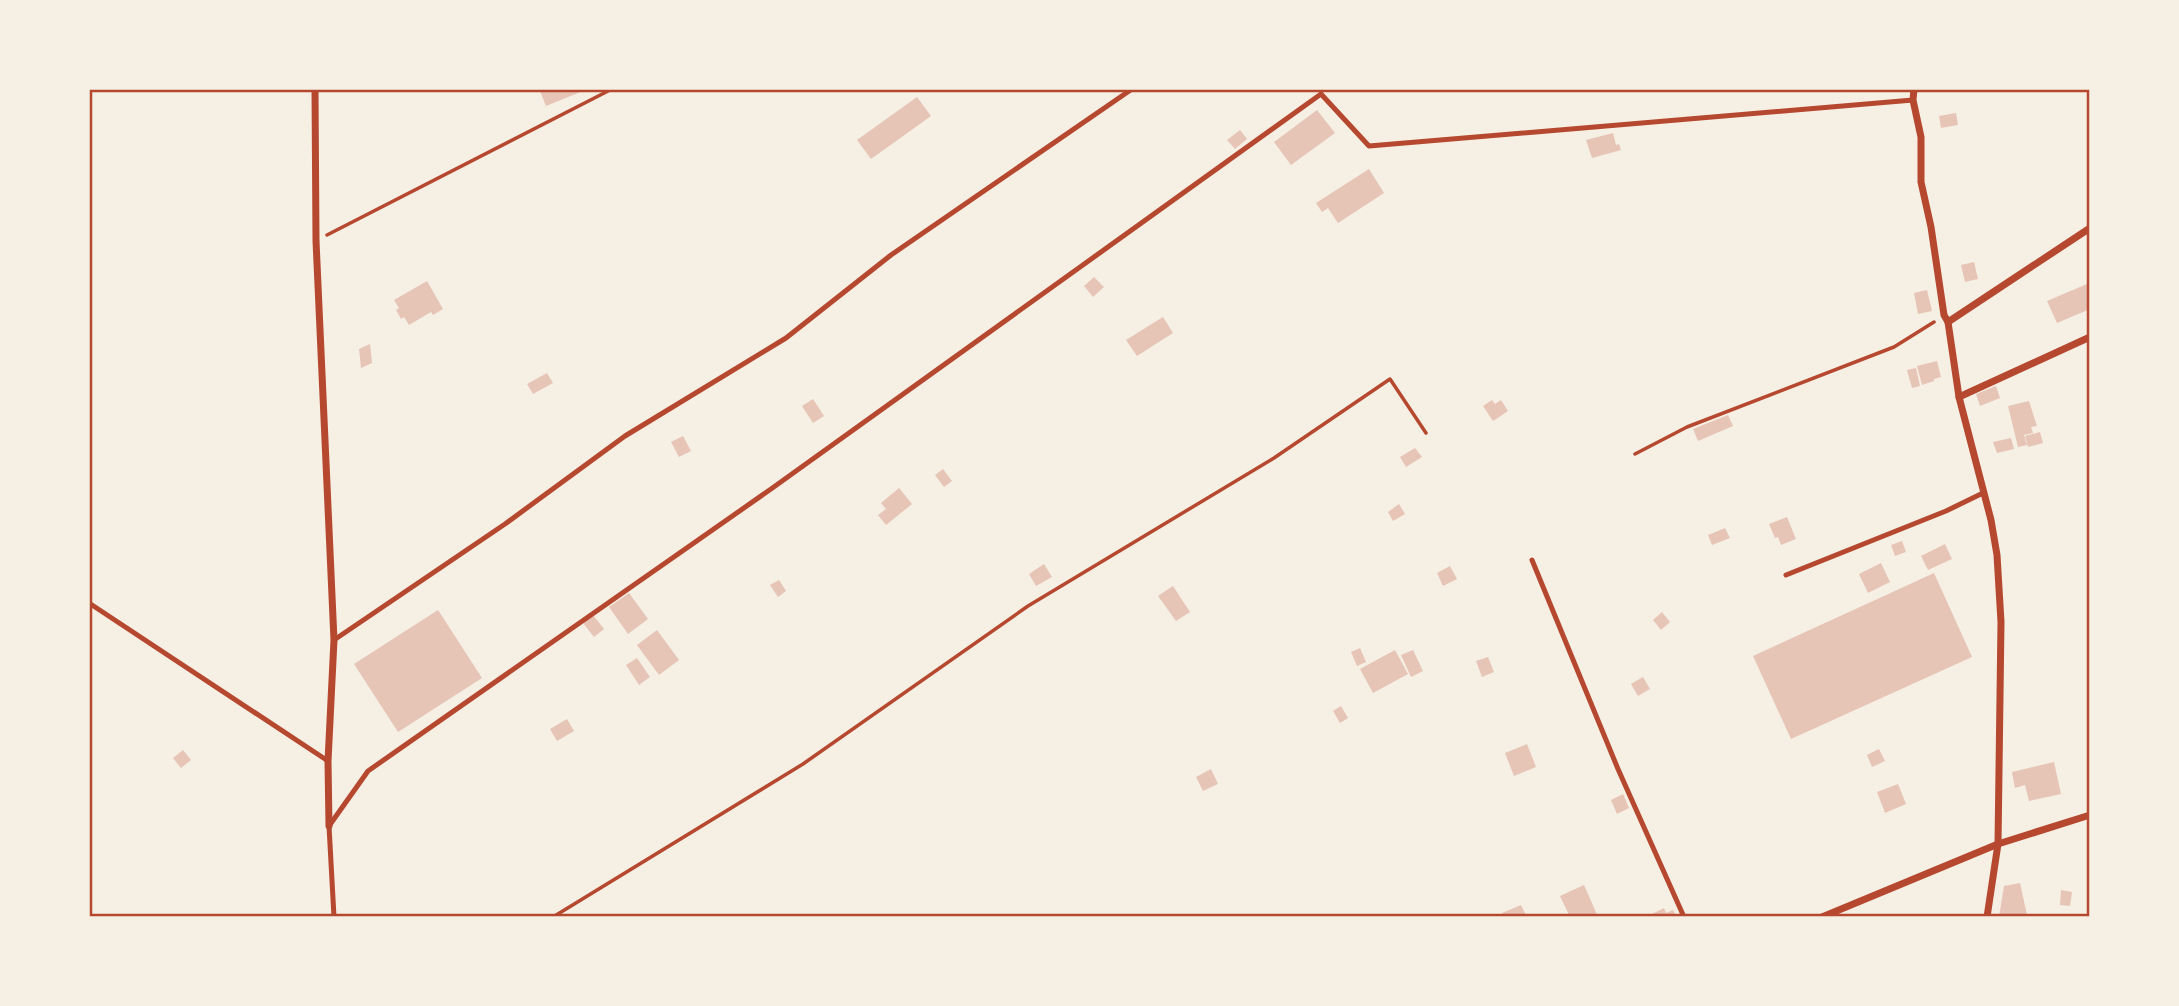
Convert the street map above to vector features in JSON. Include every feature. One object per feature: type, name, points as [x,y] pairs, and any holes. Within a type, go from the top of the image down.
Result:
[{"type":"street","points":[[315,89],[316,241],[334,640],[328,761],[329,826]]},
{"type":"street","points":[[1914,89],[1913,100],[1921,137],[1921,182],[1959,397],[1991,520],[1997,555],[2001,622],[1998,844],[1987,917]]},
{"type":"street","points":[[1946,319],[2090,228]]},
{"type":"street","points":[[1959,397],[2090,337]]},
{"type":"street","points":[[1822,917],[1998,844],[2090,815]]},
{"type":"lane","points":[[334,640],[505,524],[625,436],[786,338],[891,255],[1132,89]]},
{"type":"lane","points":[[334,917],[329,826],[368,771],[771,489],[1321,94],[1369,146],[1913,100]]},
{"type":"lane","points":[[1786,575],[1946,511],[1983,493]]},
{"type":"lane","points":[[1532,561],[1618,769],[1684,917]]},
{"type":"lane","points":[[89,603],[328,761]]},
{"type":"path","points":[[316,241],[612,89]]},
{"type":"path","points":[[1635,454],[1687,427],[1894,347],[1946,319]]},
{"type":"path","points":[[553,917],[803,764],[1028,606],[1274,458],[1390,379],[1426,433]]},
{"type":"building","points":[[588,89],[546,106],[540,91]]},
{"type":"building","points":[[917,97],[931,116],[871,159],[857,140]]},
{"type":"building","points":[[1317,110],[1335,133],[1291,165],[1274,142]]},
{"type":"building","points":[[1956,113],[1958,125],[1941,128],[1939,116]]},
{"type":"building","points":[[1240,130],[1247,139],[1235,149],[1227,140]]},
{"type":"building","points":[[1613,133],[1616,145],[1619,144],[1621,150],[1592,158],[1586,140]]},
{"type":"building","points":[[1369,169],[1384,193],[1338,223],[1328,208],[1322,212],[1316,203]]},
{"type":"building","points":[[1974,262],[1978,279],[1965,282],[1961,265]]},
{"type":"building","points":[[1094,277],[1104,287],[1093,297],[1084,286]]},
{"type":"building","points":[[427,281],[443,309],[433,315],[431,312],[409,325],[404,317],[401,319],[394,300]]},
{"type":"building","points":[[2087,284],[2090,291],[2090,309],[2057,323],[2047,301]]},
{"type":"building","points":[[1927,290],[1932,311],[1918,314],[1914,293]]},
{"type":"building","points":[[1163,317],[1173,333],[1137,356],[1126,340]]},
{"type":"building","points":[[370,344],[372,363],[361,368],[359,349]]},
{"type":"building","points":[[1937,361],[1941,377],[1922,385],[1917,366]]},
{"type":"building","points":[[1916,368],[1920,386],[1912,388],[1907,370]]},
{"type":"building","points":[[547,373],[553,383],[533,394],[527,384]]},
{"type":"building","points":[[1996,386],[2000,398],[1980,406],[1976,394]]},
{"type":"building","points":[[813,399],[824,416],[813,423],[802,406]]},
{"type":"building","points":[[1492,400],[1495,404],[1501,400],[1508,411],[1493,421],[1483,406]]},
{"type":"building","points":[[2029,401],[2037,426],[2031,427],[2033,433],[2024,435],[2027,445],[2018,447],[2008,406]]},
{"type":"building","points":[[1728,415],[1733,426],[1698,441],[1693,429]]},
{"type":"building","points":[[2040,432],[2043,443],[2028,447],[2025,436]]},
{"type":"building","points":[[683,436],[691,451],[679,457],[671,442]]},
{"type":"building","points":[[2011,438],[2014,449],[1997,453],[1993,442]]},
{"type":"building","points":[[1415,448],[1422,457],[1406,467],[1400,457]]},
{"type":"building","points":[[943,469],[952,481],[944,487],[935,475]]},
{"type":"building","points":[[899,488],[912,504],[886,525],[878,515],[886,509],[881,503]]},
{"type":"building","points":[[1399,504],[1405,514],[1393,521],[1388,512]]},
{"type":"building","points":[[1787,517],[1796,539],[1781,545],[1769,524]]},
{"type":"building","points":[[1725,528],[1730,538],[1712,545],[1708,535]]},
{"type":"building","points":[[1902,541],[1906,552],[1895,556],[1891,545]]},
{"type":"building","points":[[1945,544],[1952,559],[1928,570],[1921,556]]},
{"type":"building","points":[[1881,563],[1890,582],[1868,593],[1859,574]]},
{"type":"building","points":[[1044,564],[1052,577],[1036,586],[1029,574]]},
{"type":"building","points":[[1450,566],[1457,579],[1443,586],[1437,573]]},
{"type":"building","points":[[1934,573],[1972,657],[1791,739],[1753,656]]},
{"type":"building","points":[[779,580],[786,591],[778,597],[770,585]]},
{"type":"building","points":[[1173,586],[1190,612],[1176,621],[1158,596]]},
{"type":"building","points":[[629,593],[648,619],[628,634],[609,607]]},
{"type":"building","points":[[438,610],[482,678],[398,732],[354,664]]},
{"type":"building","points":[[1662,612],[1670,622],[1661,630],[1653,620]]},
{"type":"building","points":[[593,615],[604,629],[594,637],[583,623]]},
{"type":"building","points":[[657,630],[679,660],[659,675],[637,645]]},
{"type":"building","points":[[1360,648],[1366,662],[1357,666],[1351,652]]},
{"type":"building","points":[[1395,650],[1408,674],[1373,693],[1360,669]]},
{"type":"building","points":[[1413,650],[1423,671],[1411,677],[1401,655]]},
{"type":"building","points":[[1488,657],[1494,672],[1482,677],[1476,661]]},
{"type":"building","points":[[637,658],[650,677],[639,685],[626,665]]},
{"type":"building","points":[[1643,677],[1650,689],[1638,696],[1631,684]]},
{"type":"building","points":[[1341,706],[1348,718],[1340,723],[1333,711]]},
{"type":"building","points":[[567,719],[574,731],[557,741],[550,729]]},
{"type":"building","points":[[1527,744],[1536,767],[1514,776],[1505,753]]},
{"type":"building","points":[[1879,749],[1885,761],[1872,767],[1867,755]]},
{"type":"building","points":[[183,750],[191,760],[181,768],[173,758]]},
{"type":"building","points":[[2054,762],[2061,794],[2029,801],[2025,785],[2015,788],[2012,772]]},
{"type":"building","points":[[1211,769],[1218,784],[1203,791],[1196,777]]},
{"type":"building","points":[[1898,784],[1906,804],[1885,813],[1877,792]]},
{"type":"building","points":[[1623,794],[1629,808],[1617,814],[1611,800]]},
{"type":"building","points":[[2020,883],[2027,915],[1999,917],[2004,886]]},
{"type":"building","points":[[1584,885],[1598,917],[1570,917],[1560,896]]},
{"type":"building","points":[[2061,890],[2072,892],[2070,906],[2060,905]]},
{"type":"building","points":[[1521,905],[1527,917],[1503,917],[1502,913]]},
{"type":"building","points":[[1664,908],[1666,913],[1673,910],[1676,917],[1646,917]]}]
